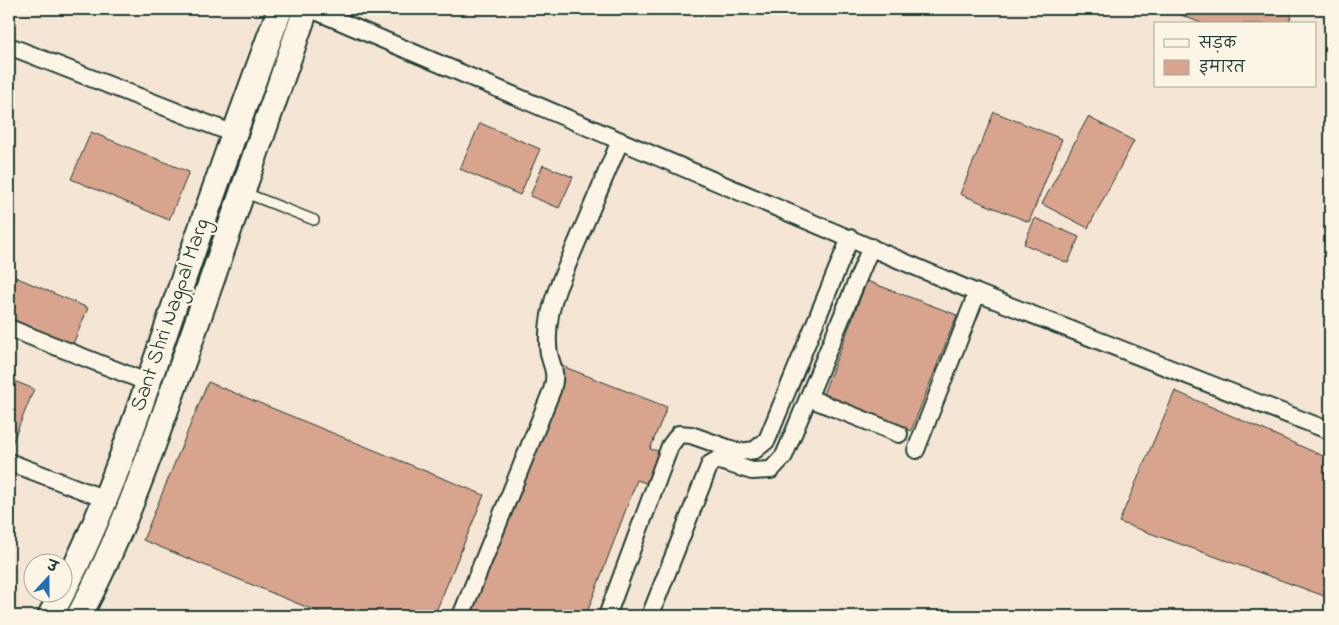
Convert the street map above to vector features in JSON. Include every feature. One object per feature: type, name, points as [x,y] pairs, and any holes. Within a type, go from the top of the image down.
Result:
[{"type":"main road","name":"Sant Shri Nagpal Marg","points":[[50,616],[82,554],[105,499],[280,9]]},
{"type":"main road","name":"Sant Shri Nagpal Marg","points":[[79,616],[128,508],[172,392],[306,9]]},
{"type":"street","points":[[311,9],[977,293],[1330,431]]},
{"type":"street","points":[[9,46],[234,134]]},
{"type":"street","points":[[461,616],[552,390],[555,376],[548,345],[550,309],[620,141]]},
{"type":"street","points":[[607,616],[670,446],[679,434],[691,434],[739,452],[755,450],[766,440],[850,238]]},
{"type":"street","points":[[650,616],[710,464],[717,460],[752,471],[771,470],[784,456],[871,247]]},
{"type":"street","points":[[916,450],[977,293]]},
{"type":"street","points":[[9,328],[148,383]]},
{"type":"street","points":[[809,398],[899,434]]},
{"type":"street","points":[[9,462],[105,499]]},
{"type":"lane","points":[[243,191],[314,220]]},
{"type":"building","points":[[1167,9],[1294,9],[1289,22],[1198,22]]},
{"type":"building","points":[[994,112],[1062,139],[1029,222],[960,194]]},
{"type":"building","points":[[1088,117],[1134,141],[1088,228],[1042,204]]},
{"type":"building","points":[[480,123],[540,149],[520,195],[460,169]]},
{"type":"building","points":[[91,132],[189,172],[169,220],[71,179]]},
{"type":"building","points":[[543,165],[573,177],[559,208],[530,196]]},
{"type":"building","points":[[1035,218],[1079,237],[1068,263],[1024,244]]},
{"type":"building","points":[[13,276],[88,308],[70,351],[9,326],[9,286]]},
{"type":"building","points":[[867,281],[957,315],[911,431],[823,394]]},
{"type":"building","points":[[562,366],[667,407],[650,449],[670,454],[657,487],[637,480],[588,610],[601,616],[467,616]]},
{"type":"building","points":[[9,379],[34,389],[11,446],[9,445]]},
{"type":"building","points":[[208,382],[484,495],[434,616],[328,616],[143,540]]},
{"type":"building","points":[[1175,391],[1330,459],[1330,598],[1119,522]]}]
